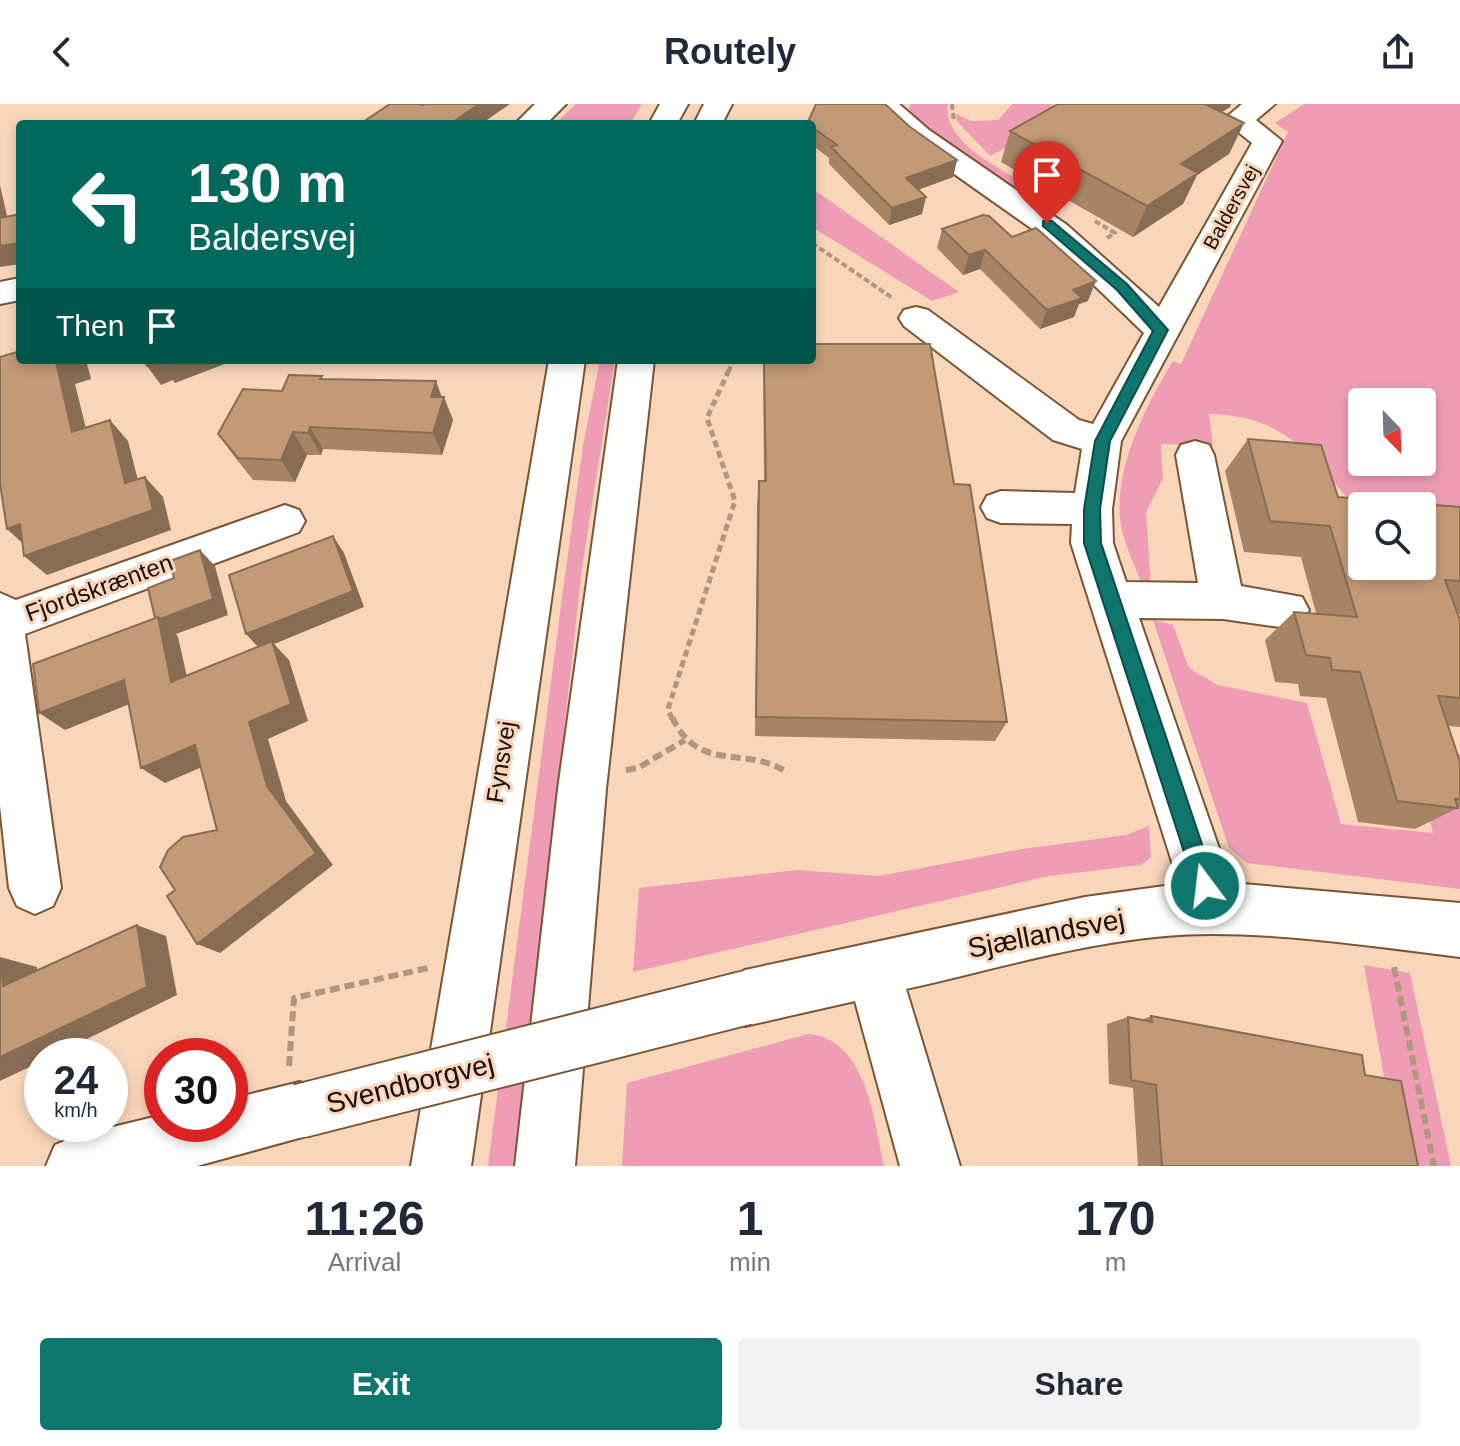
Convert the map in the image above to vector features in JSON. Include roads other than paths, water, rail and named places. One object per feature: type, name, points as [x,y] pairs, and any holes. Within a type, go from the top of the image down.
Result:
[{"type":"street","points":[[534,120],[552,104]]},
{"type":"street","points":[[883,104],[929,142],[1047,223],[1122,287],[1161,330]]},
{"type":"street","name":"Baldersvej","points":[[1210,908],[1201,864],[1092,543],[1092,509],[1102,441],[1268,141],[1237,120],[1261,104]]},
{"type":"street","points":[[916,318],[1066,430],[1102,441]]},
{"type":"street","name":"Fynsvej","points":[[441,1166],[554,420],[566,364]]},
{"type":"street","points":[[545,1166],[583,778],[635,364]]},
{"type":"street","points":[[1195,455],[1223,601]]},
{"type":"street","points":[[1001,507],[1092,509]]},
{"type":"street","name":"Fjordskrænten","points":[[35,888],[1,617],[285,521]]},
{"type":"street","points":[[1112,600],[1223,601],[1287,610]]},
{"type":"street","name":"Sjællandsvej","points":[[745,998],[1085,923],[1210,908],[1460,930]]},
{"type":"street","points":[[873,969],[930,1166]]},
{"type":"street","name":"Svendborgvej","points":[[76,1166],[745,998]]}]
